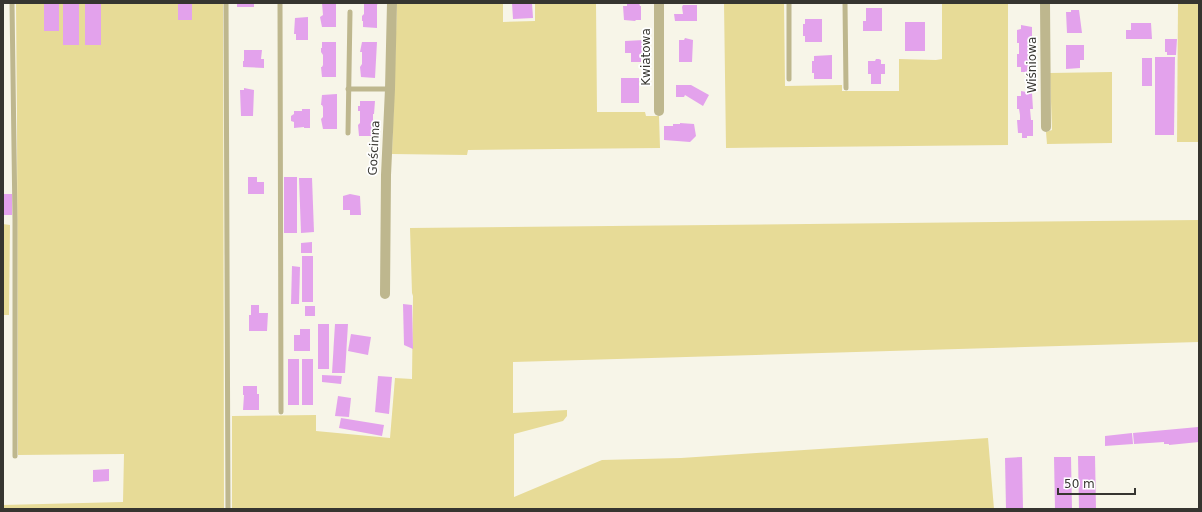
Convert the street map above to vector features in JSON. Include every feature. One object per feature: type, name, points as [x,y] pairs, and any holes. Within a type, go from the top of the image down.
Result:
[{"type":"street","name":"Gościnna","points":[[385,294],[386,174],[392,3]]},
{"type":"street","name":"Kwiatowa","points":[[658,3],[659,111]]},
{"type":"street","name":"Wiśniowa","points":[[1045,3],[1046,127]]},
{"type":"lane","points":[[12,3],[15,220],[15,456]]},
{"type":"lane","points":[[226,3],[228,509]]},
{"type":"lane","points":[[280,3],[281,412]]},
{"type":"lane","points":[[789,3],[789,79]]},
{"type":"lane","points":[[845,3],[846,88]]},
{"type":"lane","points":[[348,133],[350,12]]},
{"type":"lane","points":[[348,90],[390,89]]},
{"type":"shaded area","points":[[16,3],[223,3],[224,509],[3,509],[3,505],[123,502],[124,454],[18,455]]},
{"type":"shaded area","points":[[397,3],[503,3],[503,22],[535,21],[535,3],[596,3],[597,112],[645,112],[646,116],[659,116],[660,148],[468,150],[467,155],[392,154]]},
{"type":"shaded area","points":[[724,3],[784,3],[785,86],[842,85],[842,91],[899,91],[899,59],[942,59],[942,3],[1008,3],[1008,145],[726,148]]},
{"type":"shaded area","points":[[1178,3],[1199,3],[1199,142],[1177,142]]},
{"type":"shaded area","points":[[1112,72],[1112,143],[1047,144],[1046,132],[1052,130],[1050,73]]},
{"type":"shaded area","points":[[1199,220],[1199,342],[513,362],[513,413],[567,410],[567,416],[563,421],[514,434],[514,497],[602,460],[681,458],[988,438],[994,509],[232,509],[232,416],[316,415],[316,431],[390,438],[395,378],[412,379],[413,296],[410,228]]},
{"type":"shaded area","points":[[3,224],[10,225],[9,315],[3,315]]},
{"type":"building","points":[[44,3],[59,3],[59,31],[44,31]]},
{"type":"building","points":[[63,3],[79,3],[79,45],[63,45]]},
{"type":"building","points":[[85,3],[101,3],[101,45],[85,45]]},
{"type":"building","points":[[178,3],[192,3],[192,20],[178,20]]},
{"type":"building","points":[[237,3],[254,3],[254,7],[237,7]]},
{"type":"building","points":[[322,3],[336,3],[336,27],[322,27],[320,17],[323,15]]},
{"type":"building","points":[[364,3],[378,3],[377,28],[363,27],[362,16],[364,14]]},
{"type":"building","points":[[512,3],[532,3],[533,18],[513,19]]},
{"type":"building","points":[[627,3],[639,3],[641,6],[641,20],[624,20],[623,6],[627,6]]},
{"type":"building","points":[[683,5],[697,5],[697,21],[675,21],[674,14],[683,14]]},
{"type":"building","points":[[866,8],[882,8],[882,31],[863,31],[863,21],[866,21]]},
{"type":"building","points":[[1071,10],[1079,10],[1082,33],[1067,33],[1066,12],[1071,12]]},
{"type":"building","points":[[308,17],[308,40],[296,40],[296,34],[294,34],[295,18]]},
{"type":"building","points":[[805,19],[822,19],[822,42],[805,42],[805,36],[803,36],[803,24],[805,24]]},
{"type":"building","points":[[905,22],[925,22],[925,51],[905,51]]},
{"type":"building","points":[[1131,23],[1151,23],[1152,39],[1126,39],[1126,30],[1131,30]]},
{"type":"building","points":[[1021,25],[1032,27],[1030,54],[1032,54],[1032,70],[1027,70],[1027,72],[1021,72],[1021,67],[1017,67],[1019,43],[1017,43],[1017,30],[1021,29]]},
{"type":"building","points":[[685,38],[693,40],[692,62],[679,62],[679,40],[684,40]]},
{"type":"building","points":[[1165,39],[1177,39],[1176,55],[1167,55],[1167,52],[1165,52]]},
{"type":"building","points":[[644,40],[642,49],[644,50],[644,53],[641,53],[641,62],[631,62],[631,53],[625,53],[625,41]]},
{"type":"building","points":[[322,42],[336,42],[336,77],[322,77]]},
{"type":"building","points":[[362,42],[377,42],[375,78],[361,77],[360,67],[362,64],[362,52],[360,52]]},
{"type":"building","points":[[1066,45],[1084,45],[1084,60],[1080,60],[1080,68],[1066,69]]},
{"type":"building","points":[[244,50],[262,50],[261,59],[264,59],[264,68],[243,67]]},
{"type":"building","points":[[832,55],[832,79],[814,79],[814,73],[812,73],[812,61],[814,61],[814,56]]},
{"type":"building","points":[[1155,57],[1175,57],[1174,135],[1155,135]]},
{"type":"building","points":[[1142,58],[1152,58],[1152,86],[1142,86]]},
{"type":"building","points":[[876,59],[881,60],[881,64],[885,64],[885,74],[881,74],[881,84],[871,84],[871,74],[868,74],[868,61],[875,61]]},
{"type":"building","points":[[621,78],[639,78],[639,103],[621,103]]},
{"type":"building","points":[[676,85],[691,85],[709,95],[703,106],[685,95],[684,97],[676,97]]},
{"type":"building","points":[[244,88],[254,90],[253,116],[241,116],[240,90],[244,90]]},
{"type":"building","points":[[1021,91],[1032,93],[1033,109],[1030,109],[1031,120],[1033,120],[1033,136],[1027,136],[1027,138],[1022,138],[1022,133],[1018,133],[1017,120],[1020,120],[1020,115],[1019,109],[1017,109],[1017,96],[1021,96]]},
{"type":"building","points":[[337,94],[337,129],[323,129],[321,119],[323,117],[323,107],[321,105],[322,95]]},
{"type":"building","points":[[360,101],[375,101],[373,114],[373,136],[359,136],[358,125],[360,123],[360,111],[358,111],[358,106],[360,106]]},
{"type":"building","points":[[302,109],[310,109],[310,128],[294,128],[294,122],[291,121],[291,116],[294,114],[294,111],[302,111]]},
{"type":"building","points":[[673,124],[694,124],[696,136],[690,142],[664,140],[664,126],[673,126]]},
{"type":"building","points":[[248,177],[257,177],[257,182],[264,182],[264,194],[248,194]]},
{"type":"building","points":[[284,177],[297,177],[297,233],[284,233]]},
{"type":"building","points":[[299,178],[312,178],[314,232],[301,233]]},
{"type":"building","points":[[4,194],[12,194],[12,215],[3,215]]},
{"type":"building","points":[[350,194],[360,196],[361,215],[350,215],[350,210],[343,210],[343,196]]},
{"type":"building","points":[[312,242],[312,253],[301,253],[301,243]]},
{"type":"building","points":[[302,256],[313,256],[313,302],[302,302]]},
{"type":"building","points":[[292,266],[300,267],[299,304],[291,304]]},
{"type":"building","points":[[403,304],[412,305],[413,349],[404,345]]},
{"type":"building","points":[[251,305],[259,305],[259,313],[268,313],[267,331],[249,331],[249,315],[251,315]]},
{"type":"building","points":[[305,306],[315,306],[315,316],[305,316]]},
{"type":"building","points":[[318,324],[329,324],[329,369],[318,369]]},
{"type":"building","points":[[335,324],[348,324],[345,373],[332,373]]},
{"type":"building","points":[[300,329],[310,329],[310,351],[294,351],[294,335],[300,335]]},
{"type":"building","points":[[351,334],[371,337],[368,355],[348,351]]},
{"type":"building","points":[[288,359],[299,359],[299,405],[288,405]]},
{"type":"building","points":[[302,359],[313,359],[313,405],[302,405]]},
{"type":"building","points":[[322,375],[342,376],[341,384],[322,382]]},
{"type":"building","points":[[378,376],[392,377],[389,414],[375,412]]},
{"type":"building","points":[[243,386],[257,386],[257,394],[259,394],[259,410],[243,410]]},
{"type":"building","points":[[338,396],[351,398],[349,417],[335,416]]},
{"type":"building","points":[[341,418],[384,425],[382,436],[339,428]]},
{"type":"building","points":[[1198,427],[1199,442],[1169,445],[1164,444],[1164,442],[1134,444],[1133,433]]},
{"type":"building","points":[[1132,433],[1133,444],[1105,446],[1105,436]]},
{"type":"building","points":[[1078,456],[1095,456],[1096,509],[1079,509]]},
{"type":"building","points":[[1022,457],[1023,509],[1006,509],[1005,458]]},
{"type":"building","points":[[1054,457],[1071,457],[1072,509],[1055,509]]},
{"type":"building","points":[[109,469],[109,481],[93,482],[93,470]]}]
